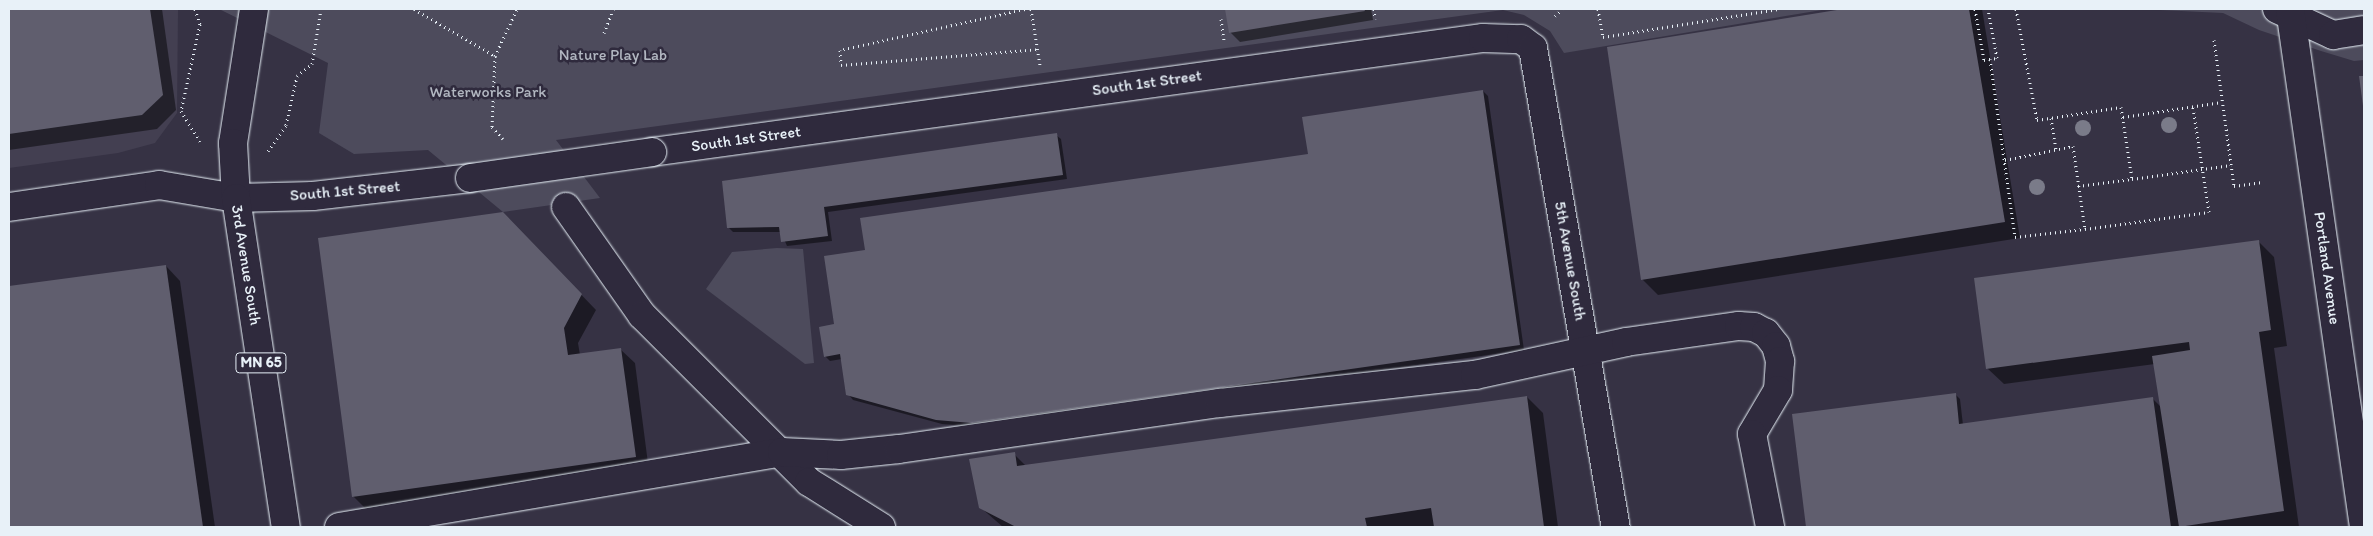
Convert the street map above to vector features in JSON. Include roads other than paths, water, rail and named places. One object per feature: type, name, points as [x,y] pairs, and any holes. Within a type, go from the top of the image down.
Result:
[{"type":"street","points":[[2286,10],[2333,35],[2364,30]]},
{"type":"street","name":"Portland Avenue","points":[[2286,10],[2364,527]]},
{"type":"street","name":"3rd Avenue South","points":[[251,21],[233,143],[236,198],[286,527]]},
{"type":"street","name":"5th Avenue South","points":[[1483,38],[1509,36],[1521,39],[1533,48],[1616,527]]},
{"type":"street","name":"South 1st Street","points":[[9,207],[159,185],[236,198],[313,196],[470,178],[1483,38]]},
{"type":"street","points":[[566,208],[642,315],[782,452],[809,482],[881,527]]},
{"type":"street","points":[[339,527],[782,452],[841,455],[899,449],[1220,403],[1475,375],[1634,340],[1739,326],[1754,327],[1766,334],[1776,346],[1782,375],[1778,390],[1752,434],[1770,527]]},
{"type":"park label","name":"Nature Play Lab","points":[[613,55]]},
{"type":"park label","name":"Waterworks Park","points":[[488,92]]}]
